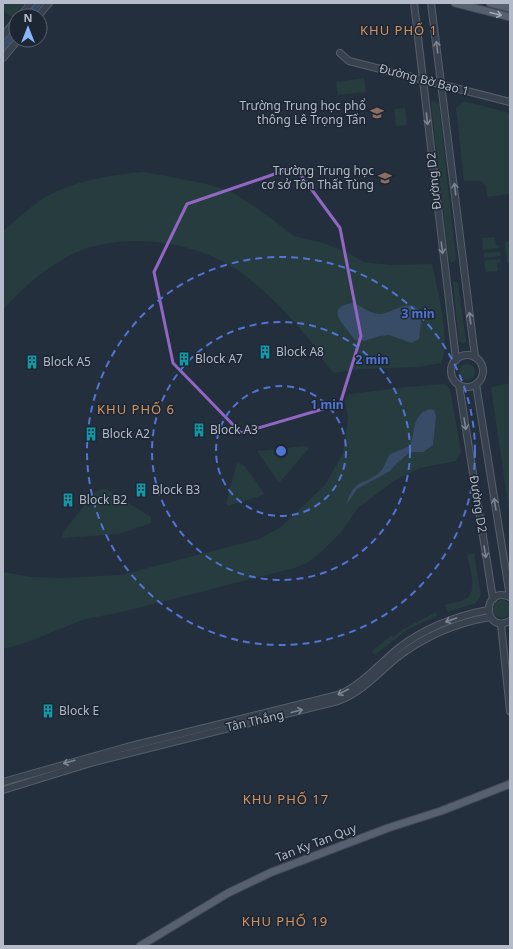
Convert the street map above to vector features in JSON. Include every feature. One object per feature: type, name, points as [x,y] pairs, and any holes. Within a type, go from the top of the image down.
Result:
[{"type":"main road","points":[[455,3],[510,17]]},
{"type":"main road","points":[[490,3],[510,8]]},
{"type":"main road","name":"Tan Ky Tan Quy","points":[[140,946],[228,893],[272,872],[388,828],[441,811],[507,785]]},
{"type":"street","name":"Đường D2","points":[[414,3],[456,360]]},
{"type":"street","name":"Đường D2","points":[[431,3],[475,357]]},
{"type":"street","points":[[3,58],[11,48]]},
{"type":"street","name":"Đường Bờ Bao 1","points":[[340,53],[349,61],[510,102]]},
{"type":"street","points":[[465,355],[475,357],[481,363],[483,372],[480,380],[476,384],[468,387],[459,385],[454,381],[451,374],[452,366],[456,360],[465,355]]},
{"type":"street","name":"Đường D2","points":[[476,384],[510,597]]},
{"type":"street","name":"Đường D2","points":[[459,385],[493,599]]},
{"type":"street","points":[[510,597],[501,595],[493,599],[488,610],[490,617],[501,624],[510,622]]},
{"type":"street","name":"Tân Thắng","points":[[3,782],[344,692],[400,647],[428,629],[462,616],[488,610]]},
{"type":"street","name":"Tân Thắng","points":[[128,749],[338,701],[354,693],[422,640],[451,627],[490,617]]},
{"type":"street","points":[[501,624],[510,711]]},
{"type":"street","name":"Tân Thắng","points":[[3,790],[90,759]]},
{"type":"street","points":[[507,785],[510,780]]},
{"type":"highlighted area","points":[[295,167],[340,228],[361,336],[340,404],[241,433],[173,363],[154,272],[187,204]]},
{"type":"green space","points":[[3,3],[25,3],[21,8],[8,8],[8,14],[3,10]]},
{"type":"green space","points":[[364,78],[366,92],[338,95],[336,82]]},
{"type":"green space","points":[[434,100],[439,104],[456,259],[453,263],[449,260],[431,103]]},
{"type":"green space","points":[[464,101],[510,113],[510,194],[487,197],[486,186],[481,181],[464,181],[456,108]]},
{"type":"green space","points":[[405,108],[407,125],[396,126],[394,109]]},
{"type":"green space","points":[[144,172],[203,183],[230,191],[260,210],[294,236],[323,243],[346,252],[364,262],[390,265],[432,264],[444,329],[445,342],[441,363],[419,367],[360,369],[334,373],[313,344],[290,317],[265,292],[247,277],[229,265],[208,255],[185,247],[162,243],[138,241],[114,242],[92,247],[71,255],[61,260],[34,279],[3,310],[3,231],[26,211],[46,197],[72,185],[115,175]]},
{"type":"green space","points":[[495,237],[496,245],[500,246],[499,248],[483,250],[482,238]]},
{"type":"green space","points":[[510,241],[510,264],[507,262],[505,243]]},
{"type":"green space","points":[[484,253],[501,253],[500,256],[484,258]]},
{"type":"green space","points":[[500,259],[502,262],[497,263],[498,271],[486,272],[484,261]]},
{"type":"green space","points":[[453,281],[458,283],[466,341],[464,344],[459,342]]},
{"type":"green space","points":[[464,364],[470,364],[475,369],[473,378],[470,380],[464,380],[459,375],[459,369]]},
{"type":"green space","points":[[510,383],[510,518],[491,387]]},
{"type":"green space","points":[[444,384],[450,389],[461,452],[456,461],[420,468],[395,480],[358,508],[341,532],[322,551],[307,563],[294,568],[118,613],[86,619],[24,643],[3,649],[3,572],[31,577],[61,578],[121,575],[259,539],[281,527],[325,485],[343,453],[348,418],[345,400],[350,394]]},
{"type":"green space","points":[[306,446],[309,448],[279,483],[257,451]]},
{"type":"green space","points":[[237,463],[244,465],[264,493],[263,495],[228,506],[226,503]]},
{"type":"green space","points":[[106,489],[151,517],[151,523],[119,534],[63,538],[62,534],[95,492]]},
{"type":"green space","points":[[474,553],[481,595],[476,603],[448,612],[445,605],[467,598],[470,594],[472,589],[472,578],[467,555]]},
{"type":"green space","points":[[502,600],[508,603],[511,609],[508,615],[502,618],[496,615],[493,609],[496,603]]},
{"type":"green space","points":[[436,612],[437,616],[408,629],[375,655],[372,651],[392,635],[393,637],[402,630]]},
{"type":"water","points":[[35,3],[43,3],[39,8],[31,8]]},
{"type":"water","points":[[8,36],[8,46],[3,52],[3,42]]},
{"type":"water","points":[[352,303],[375,314],[383,314],[409,305],[414,306],[422,313],[419,339],[412,343],[389,335],[364,341],[355,340],[339,318],[338,313],[339,309],[343,305]]},
{"type":"water","points":[[430,409],[434,410],[436,416],[433,445],[423,452],[410,452],[390,471],[357,489],[346,505],[353,490],[360,483],[370,479],[381,471],[390,454],[410,446],[417,419],[420,415]]},
{"type":"place","name":"Trường Trung học phổ thông Lê Trọng Tấn","points":[[377,113]]},
{"type":"place","name":"Trường Trung học cơ sở Tôn Thất Tùng","points":[[385,178]]},
{"type":"place","name":"Block A8","points":[[265,352]]},
{"type":"place","name":"Block A7","points":[[184,359]]},
{"type":"place","name":"Block A5","points":[[32,362]]},
{"type":"place","name":"Block A3","points":[[199,430]]},
{"type":"place","name":"Block A2","points":[[91,434]]},
{"type":"place","name":"Block B3","points":[[141,490]]},
{"type":"place","name":"Block B2","points":[[68,500]]},
{"type":"place","name":"Block E","points":[[48,711]]},
{"type":"district","name":"KHU PHỐ 1","points":[[399,30]]},
{"type":"district","name":"KHU PHỐ 6","points":[[136,409]]},
{"type":"district","name":"KHU PHỐ 17","points":[[286,799]]},
{"type":"district","name":"KHU PHỐ 19","points":[[285,921]]}]
